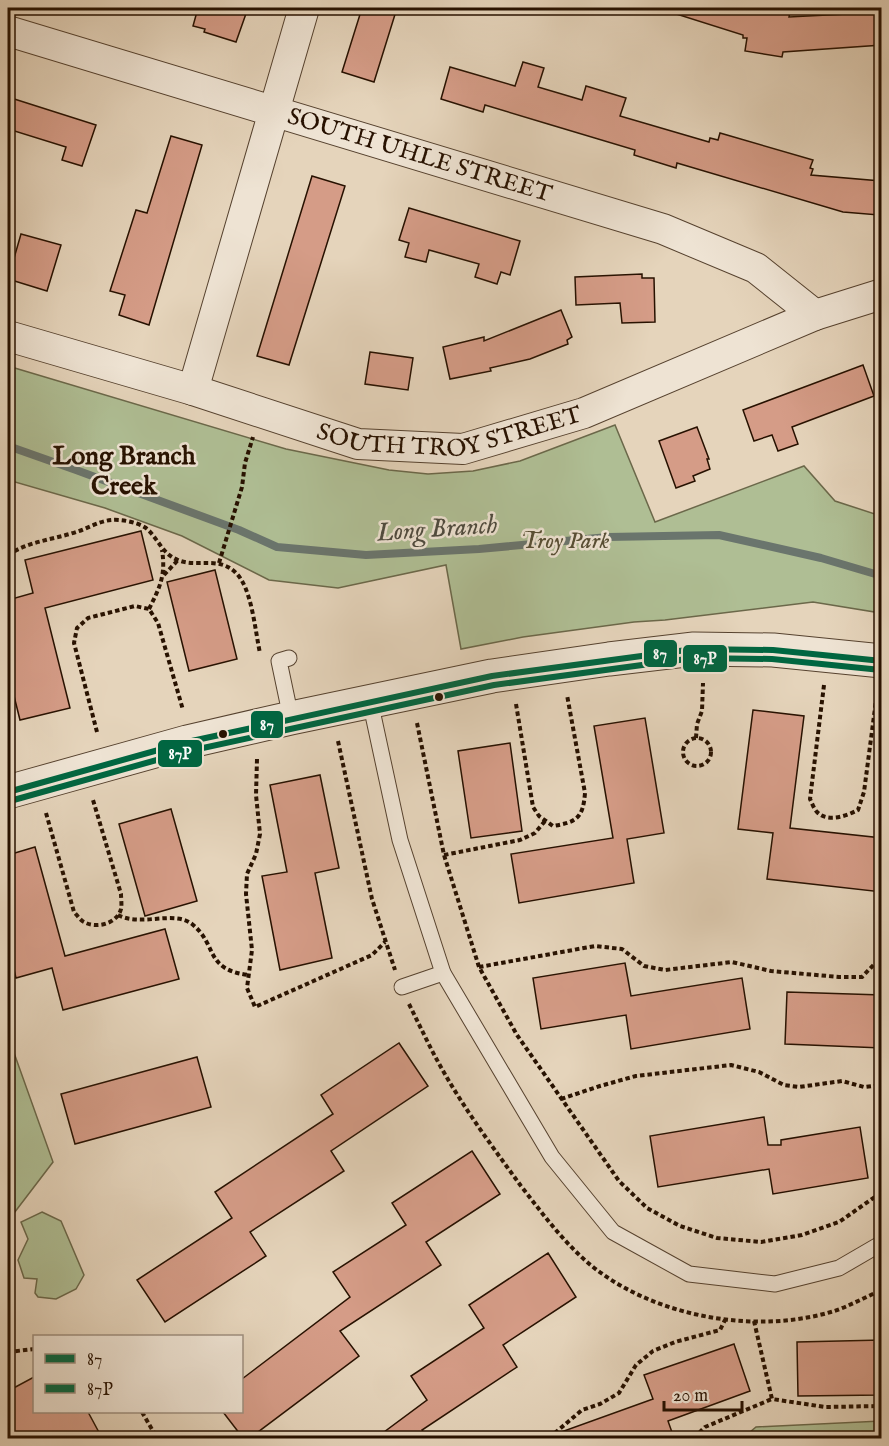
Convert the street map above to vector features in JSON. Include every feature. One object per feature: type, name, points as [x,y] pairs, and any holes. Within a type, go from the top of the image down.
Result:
[{"type":"street","points":[[193,390],[304,8]]},
{"type":"street","name":"SOUTH UHLE STREET","points":[[8,31],[663,229],[756,268],[815,315]]},
{"type":"street","name":"SOUTH TROY STREET","points":[[8,336],[193,390],[358,444],[463,449],[584,413],[815,315],[882,294]]},
{"type":"street","points":[[8,792],[187,742],[291,718],[492,676],[609,658],[694,649],[773,650],[882,661]]},
{"type":"lane","points":[[289,658],[279,661],[291,718]]},
{"type":"lane","points":[[370,701],[400,840],[443,973],[552,1157],[613,1232],[689,1274],[775,1284],[839,1268],[882,1243]]},
{"type":"lane","points":[[402,987],[443,973]]},
{"type":"path","points":[[219,563],[242,487],[245,463],[254,433]]},
{"type":"path","points":[[8,555],[18,548],[37,541],[75,533],[110,520],[126,520],[146,528],[162,549],[178,560],[219,563],[234,571],[246,587],[260,656]]},
{"type":"path","points":[[148,609],[159,588],[165,568],[162,549]]},
{"type":"path","points":[[162,577],[178,560]]},
{"type":"path","points":[[97,732],[74,643],[77,628],[88,618],[135,606],[148,609],[158,623],[183,710]]},
{"type":"path","points":[[696,738],[697,724],[702,711],[703,683]]},
{"type":"path","points":[[824,685],[810,799],[817,812],[828,818],[846,817],[858,810],[864,792],[877,693]]},
{"type":"path","points":[[516,704],[532,807],[538,816],[553,826],[571,823],[584,809],[585,793],[567,695]]},
{"type":"path","points":[[417,723],[444,855],[479,967],[517,1035],[619,1181],[647,1208],[680,1226],[717,1238],[761,1242],[802,1235],[839,1222],[882,1192]]},
{"type":"path","points":[[696,738],[708,743],[711,751],[706,763],[698,766],[689,763],[683,755],[687,741],[696,738]]},
{"type":"path","points":[[257,759],[256,795],[260,834],[256,854],[247,874],[246,894],[252,950],[247,988],[255,1007],[372,955],[385,942]]},
{"type":"path","points":[[46,813],[74,912],[84,922],[97,926],[111,922],[118,915],[121,908],[121,894],[93,800]]},
{"type":"path","points":[[444,855],[520,840],[535,832],[545,821]]},
{"type":"path","points":[[118,915],[126,919],[142,921],[177,918],[191,924],[219,964],[231,973],[248,975]]},
{"type":"path","points":[[479,967],[595,946],[622,949],[644,966],[665,970],[732,962],[771,971],[862,977],[882,956]]},
{"type":"path","points":[[561,1099],[636,1076],[731,1065],[759,1072],[784,1085],[799,1087],[842,1081],[864,1087],[882,1086]]},
{"type":"path","points":[[549,1438],[582,1410],[600,1404],[619,1393],[636,1365],[653,1351],[675,1342],[720,1330],[725,1320]]},
{"type":"path","points":[[754,1321],[772,1399]]},
{"type":"path","points":[[8,1353],[33,1349]]},
{"type":"path","points":[[694,1438],[705,1427],[772,1399],[825,1407],[882,1406]]},
{"type":"path","points":[[143,1413],[156,1438]]},
{"type":"green space","name":"Troy Park","points":[[8,366],[286,449],[389,470],[428,474],[473,471],[520,461],[615,425],[655,522],[804,466],[835,501],[881,516],[881,613],[813,602],[634,622],[523,637],[461,649],[446,565],[338,588],[269,580],[182,536],[105,508],[8,480]]},
{"type":"green space","points":[[8,1036],[53,1162],[8,1221]]},
{"type":"green space","points":[[42,1212],[61,1221],[84,1275],[76,1289],[56,1299],[38,1297],[35,1293],[37,1279],[24,1278],[18,1260],[28,1239],[21,1222]]},
{"type":"green space","points":[[881,1421],[881,1438],[743,1438],[756,1427]]},
{"type":"building","points":[[198,8],[248,8],[236,42],[193,26]]},
{"type":"building","points":[[362,8],[397,8],[374,82],[342,72]]},
{"type":"building","points":[[671,8],[765,8],[790,12],[789,17],[867,13],[882,8],[882,45],[783,52],[782,57],[745,51],[747,38],[743,38],[743,35],[670,12]]},
{"type":"building","points":[[523,62],[544,68],[538,87],[582,100],[586,86],[626,98],[620,116],[709,142],[710,138],[718,140],[720,133],[813,160],[810,168],[813,169],[811,175],[881,181],[879,215],[843,212],[677,163],[676,168],[634,155],[635,150],[485,105],[483,112],[441,99],[450,67],[515,86]]},
{"type":"building","points":[[8,97],[96,125],[82,166],[62,160],[66,147],[8,129]]},
{"type":"building","points":[[171,136],[202,145],[149,325],[119,315],[125,295],[110,291],[136,210],[147,213]]},
{"type":"building","points":[[312,176],[345,186],[289,365],[257,356]]},
{"type":"building","points":[[409,208],[520,241],[510,275],[501,272],[497,284],[475,277],[479,264],[429,250],[426,262],[405,257],[409,243],[399,240]]},
{"type":"building","points":[[21,234],[61,245],[47,291],[8,279]]},
{"type":"building","points":[[642,274],[642,278],[654,278],[655,322],[622,323],[620,303],[576,305],[575,277]]},
{"type":"building","points":[[561,310],[572,337],[567,340],[568,344],[530,359],[490,368],[491,371],[450,379],[443,347],[484,337],[484,341]]},
{"type":"building","points":[[370,352],[413,358],[408,390],[365,384]]},
{"type":"building","points":[[863,365],[874,396],[792,427],[798,444],[778,451],[772,435],[754,441],[743,410]]},
{"type":"building","points":[[697,427],[709,459],[707,459],[710,469],[693,476],[695,481],[676,488],[659,441]]},
{"type":"building","points":[[141,531],[153,580],[45,608],[70,708],[20,720],[8,672],[8,600],[33,593],[25,560]]},
{"type":"building","points":[[215,570],[237,659],[189,671],[167,582]]},
{"type":"building","points":[[753,710],[804,716],[790,828],[882,838],[882,892],[767,879],[773,833],[738,829]]},
{"type":"building","points":[[645,718],[664,833],[627,839],[634,883],[519,903],[511,854],[613,838],[594,726]]},
{"type":"building","points":[[510,743],[522,831],[471,838],[458,751]]},
{"type":"building","points":[[320,775],[339,868],[315,873],[332,958],[280,970],[262,876],[287,872],[270,785]]},
{"type":"building","points":[[171,809],[197,901],[145,916],[119,824]]},
{"type":"building","points":[[35,847],[65,956],[165,929],[179,979],[63,1010],[52,968],[16,978],[8,946],[8,855]]},
{"type":"building","points":[[625,963],[631,996],[742,978],[750,1029],[631,1049],[626,1015],[541,1029],[533,978]]},
{"type":"building","points":[[787,992],[882,995],[882,1048],[785,1044]]},
{"type":"building","points":[[399,1043],[428,1086],[331,1151],[344,1171],[250,1232],[266,1256],[165,1322],[137,1280],[232,1218],[215,1192],[333,1114],[321,1095]]},
{"type":"building","points":[[197,1057],[211,1107],[75,1144],[61,1094]]},
{"type":"building","points":[[764,1117],[768,1145],[781,1145],[781,1140],[860,1127],[868,1178],[773,1194],[769,1169],[658,1187],[650,1136]]},
{"type":"building","points":[[472,1151],[500,1194],[426,1242],[441,1265],[340,1331],[359,1356],[250,1438],[243,1438],[224,1413],[243,1413],[243,1378],[350,1297],[333,1272],[406,1225],[392,1203]]},
{"type":"building","points":[[548,1253],[576,1297],[503,1345],[517,1367],[422,1430],[428,1438],[376,1438],[427,1400],[411,1376],[484,1328],[469,1305]]},
{"type":"building","points":[[882,1340],[882,1395],[798,1396],[797,1342]]},
{"type":"building","points":[[734,1344],[750,1391],[668,1421],[674,1438],[550,1438],[550,1436],[653,1399],[644,1375]]},
{"type":"building","points":[[33,1378],[33,1413],[89,1413],[102,1438],[8,1438],[8,1391]]},
{"type":"waterway","name":"Long Branch","points":[[8,446],[239,530],[277,547],[366,555],[479,549],[608,537],[719,535],[821,558],[882,576]]},
{"type":"transit line","name":"87","points":[[8,792],[187,742],[492,676],[694,649],[773,650],[882,661]]},
{"type":"transit line","name":"87P","points":[[10,801],[189,751],[494,685],[694,658],[772,659],[881,670]]},
{"type":"district","name":"Long Branch Creek","points":[[124,471]]}]
